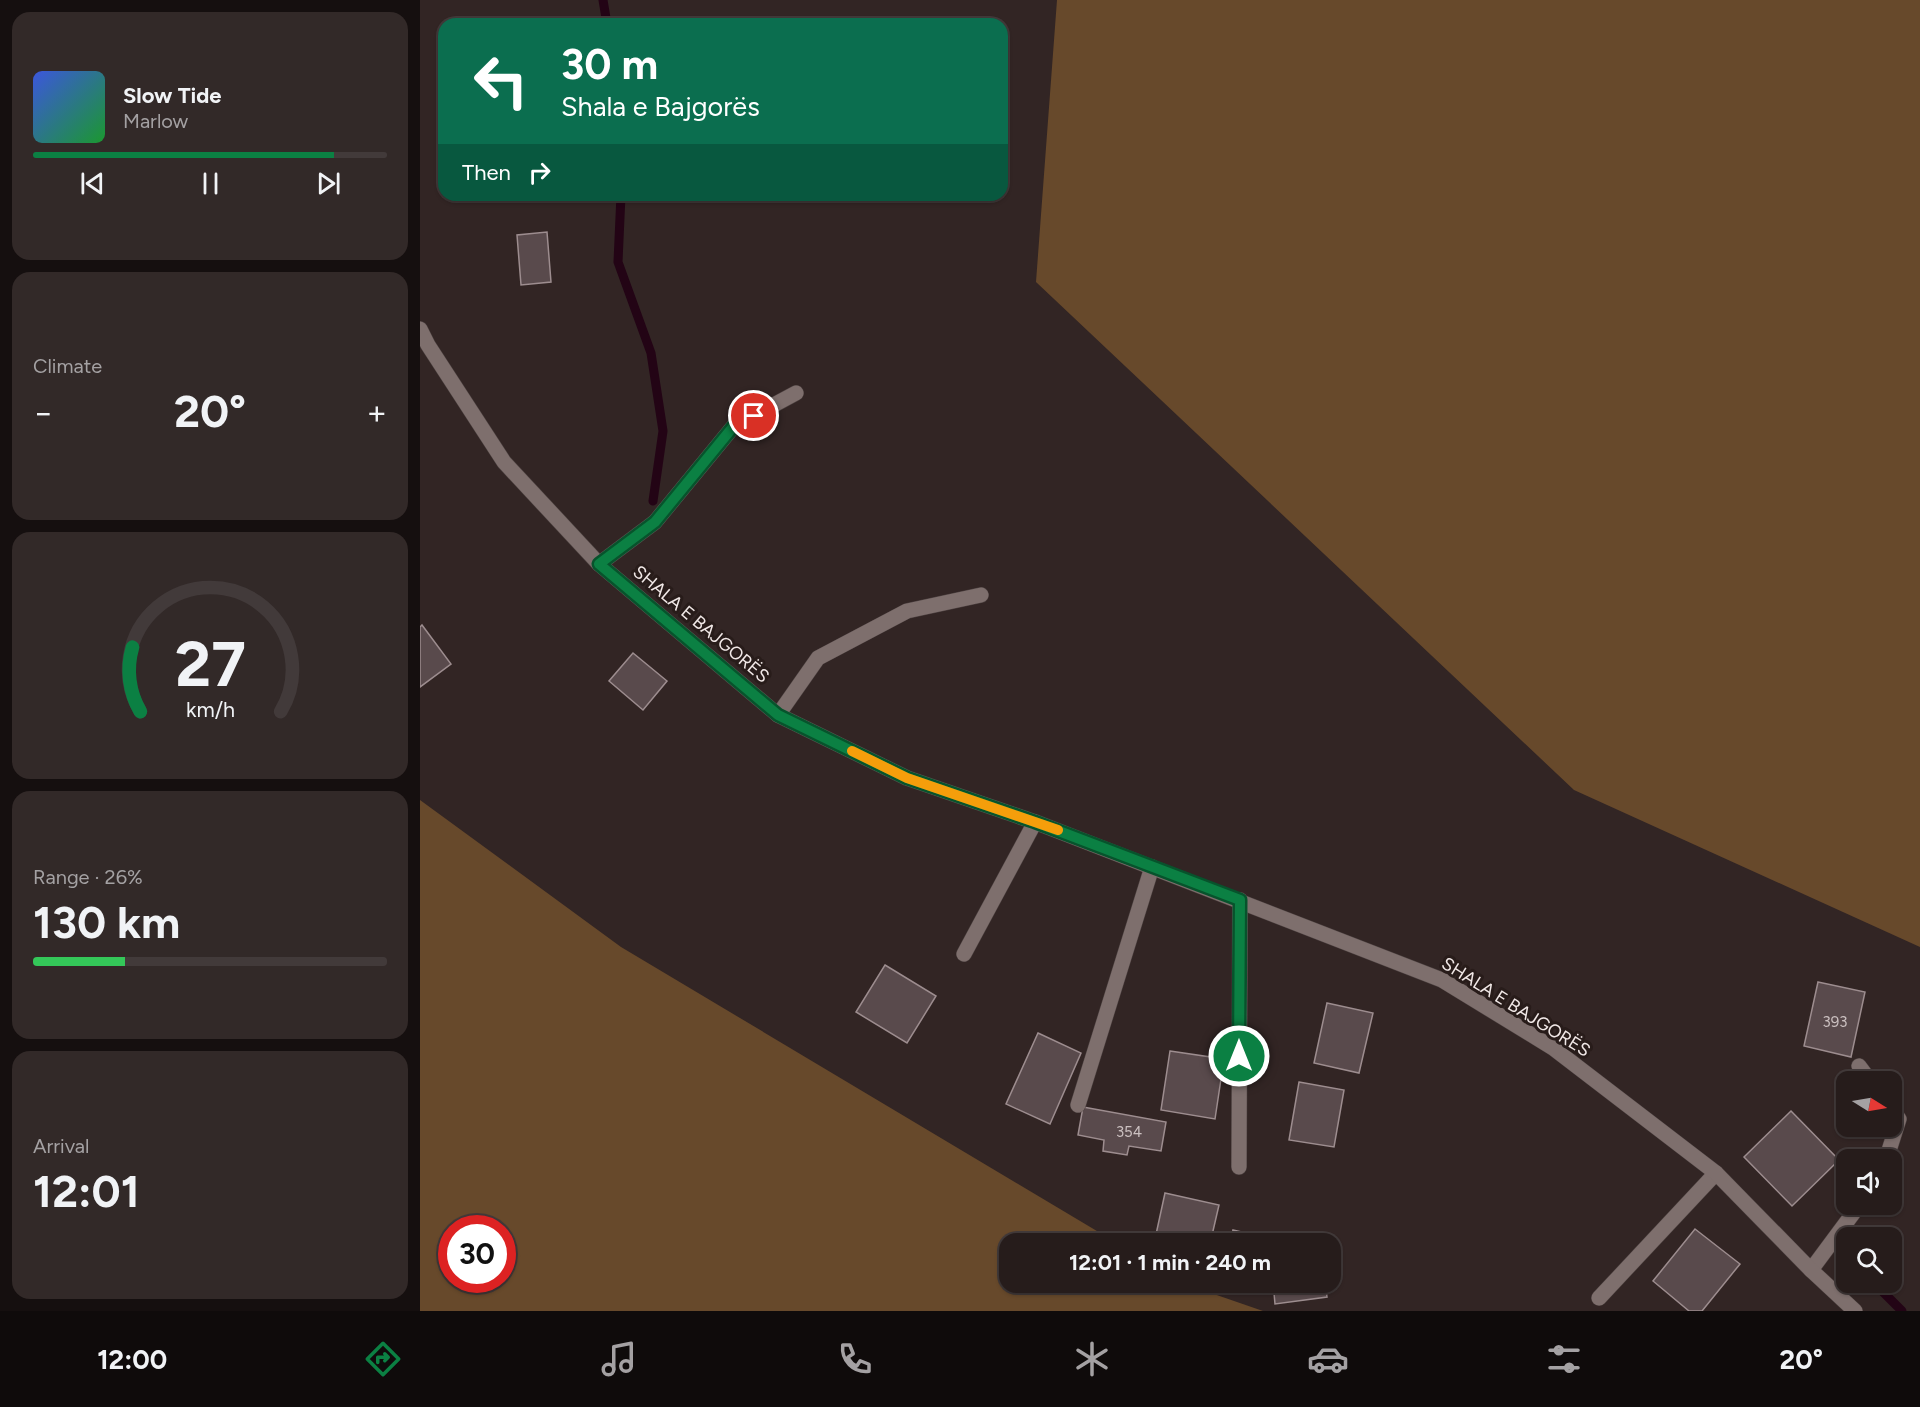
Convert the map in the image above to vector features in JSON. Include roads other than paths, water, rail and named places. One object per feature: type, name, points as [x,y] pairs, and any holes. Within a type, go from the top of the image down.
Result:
[{"type":"main road","name":"SHALA E BAJGORËS","points":[[420,329],[504,462],[599,564],[778,715],[907,778],[1035,822],[1442,980],[1553,1048],[1716,1173],[1811,1270],[1855,1311]]},
{"type":"main road","name":"SHALA E BAJGORËS","points":[[599,564],[655,522],[733,427],[796,393]]},
{"type":"main road","points":[[778,715],[818,658],[907,611],[981,595]]},
{"type":"main road","points":[[964,954],[1035,822]]},
{"type":"main road","points":[[1078,1105],[1152,867]]},
{"type":"main road","points":[[1239,1167],[1240,900]]},
{"type":"main road","points":[[1859,1066],[1863,1071]]},
{"type":"main road","points":[[1599,1298],[1716,1173]]},
{"type":"main road","points":[[1811,1270],[1852,1215]]},
{"type":"waterway","points":[[603,0],[606,18]]},
{"type":"waterway","points":[[621,201],[618,262],[651,353],[663,431],[653,501]]},
{"type":"waterway","points":[[1884,1293],[1902,1311]]}]
